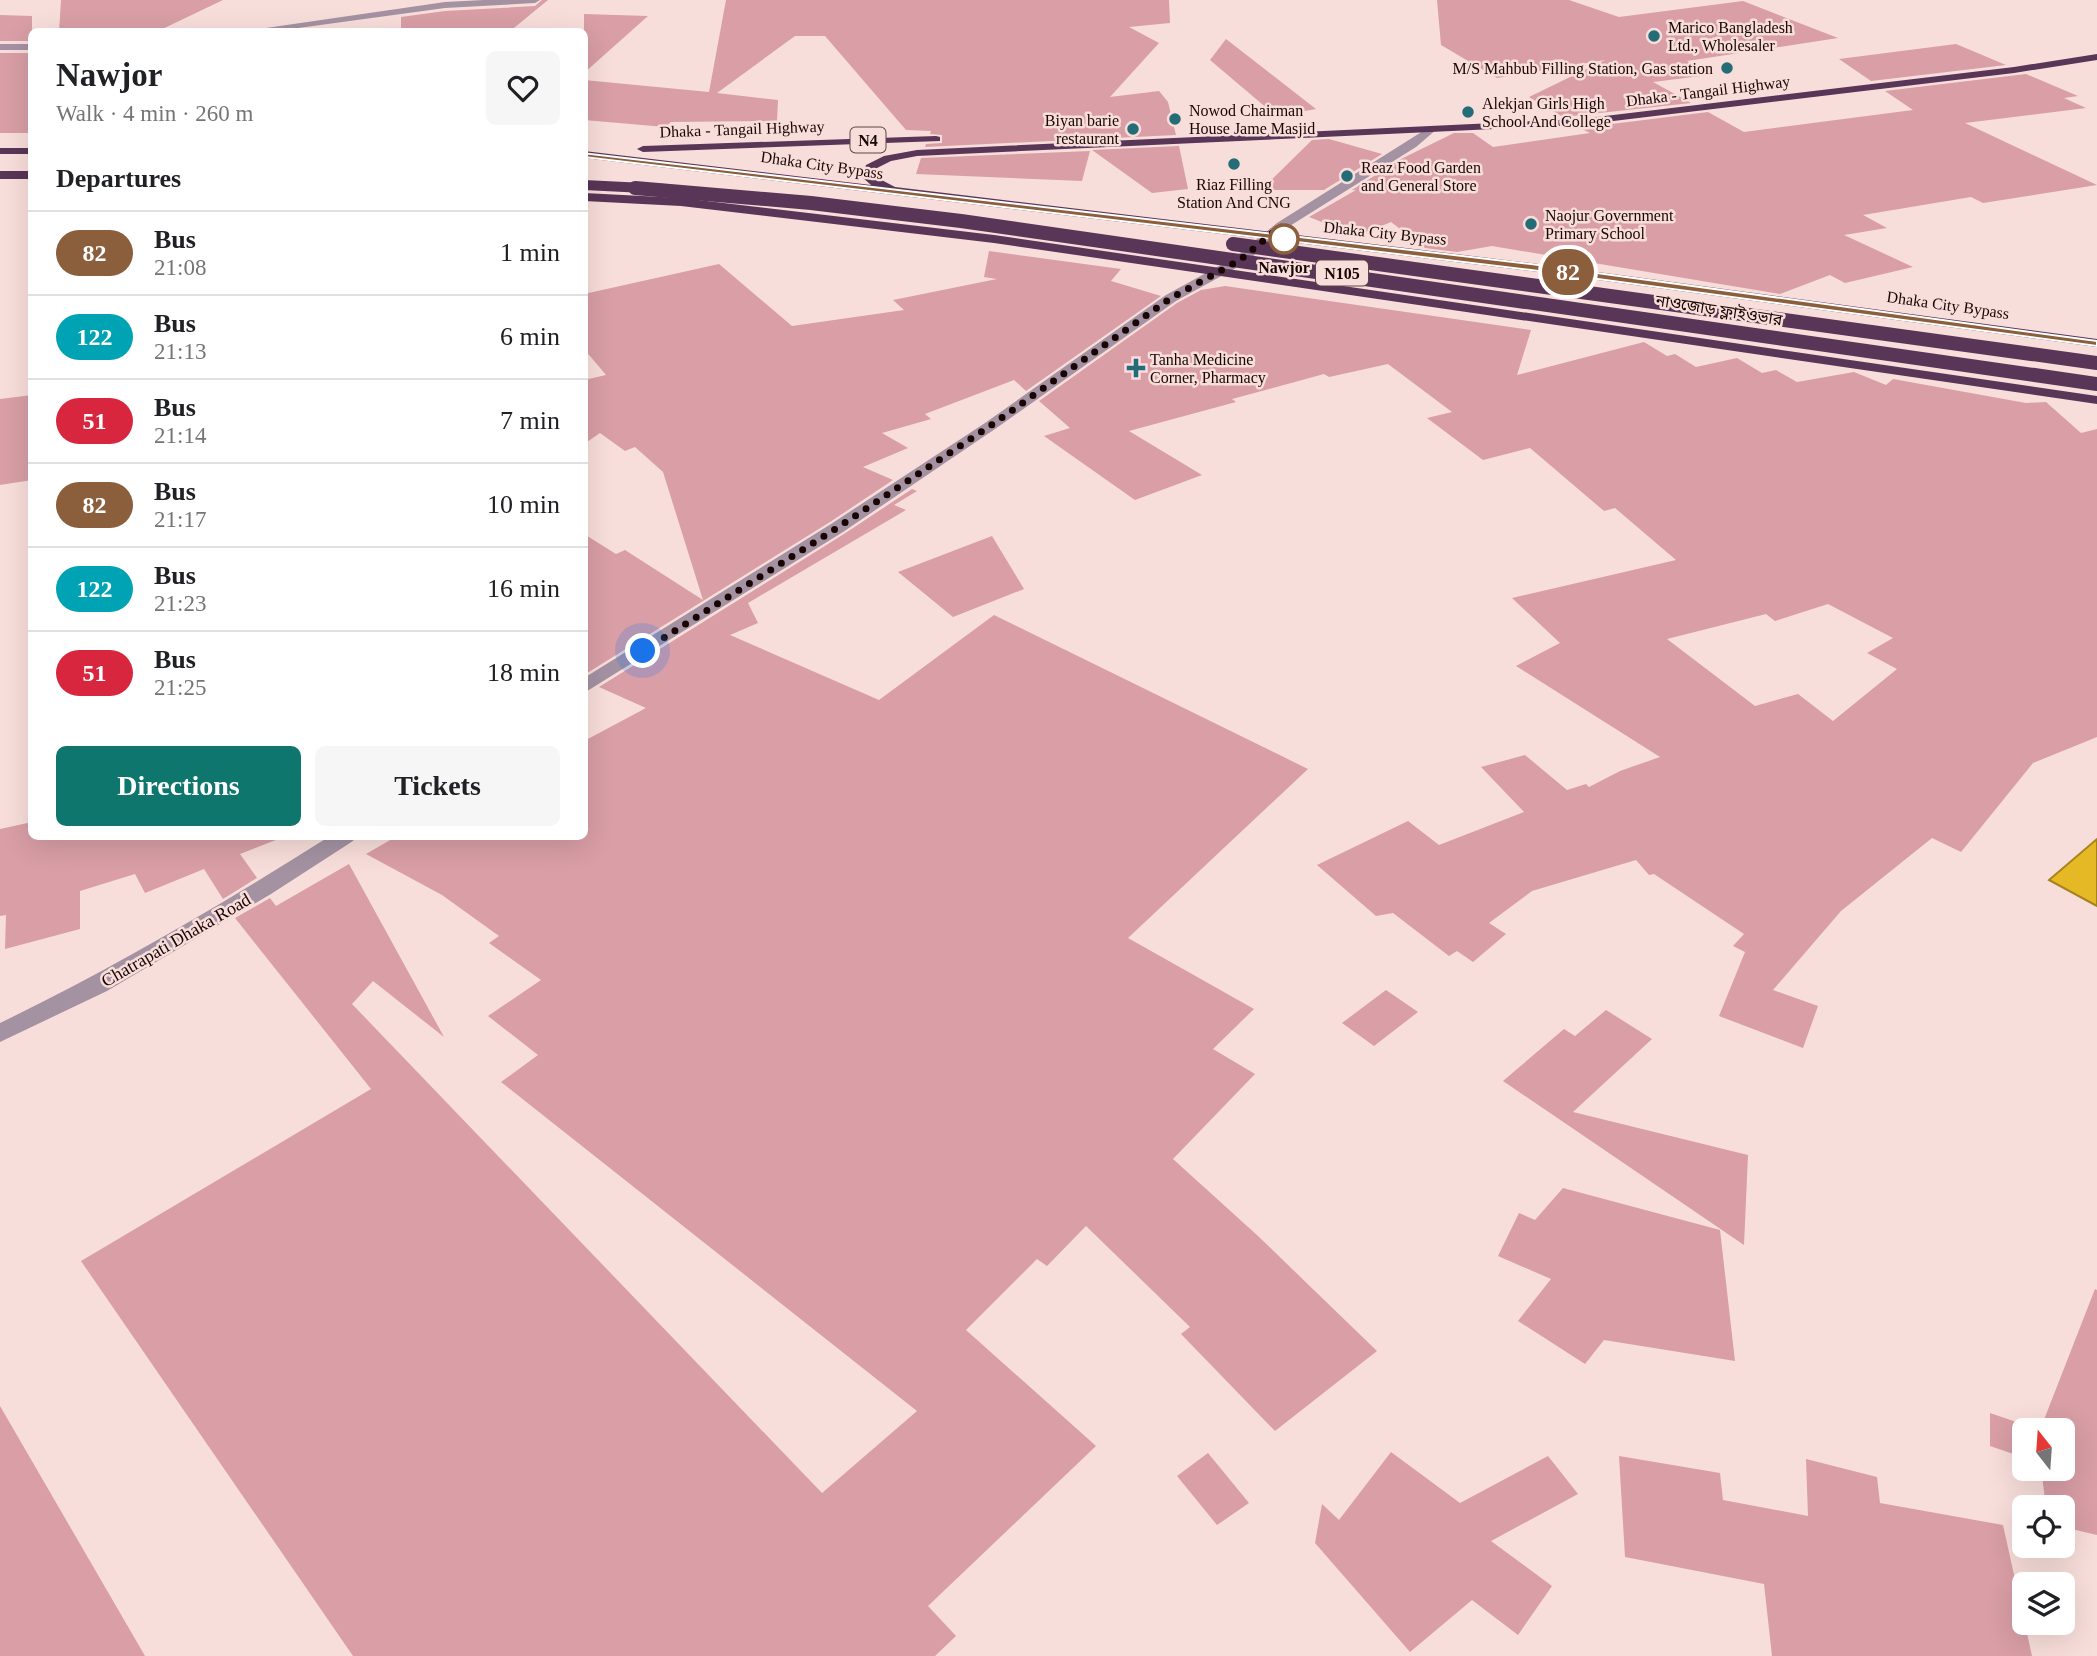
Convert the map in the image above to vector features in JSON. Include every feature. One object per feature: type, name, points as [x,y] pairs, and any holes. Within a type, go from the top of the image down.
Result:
[{"type":"highway","name":"Dhaka - Tangail Highway","points":[[909,195],[878,184],[868,177],[870,167],[888,158],[917,153],[1580,122],[2097,57]]},
{"type":"highway","name":"Dhaka - Tangail Highway","points":[[588,153],[865,140],[1114,137],[1152,140]]},
{"type":"highway","points":[[0,151],[28,152]]},
{"type":"highway","name":"Dhaka City Bypass","points":[[588,153],[717,168],[909,195],[1531,267],[2097,343]]},
{"type":"highway","points":[[0,161],[28,161]]},
{"type":"highway","name":"নাওজোড় ফ্লাইওভার","points":[[611,172],[746,183],[1352,259],[2097,363]]},
{"type":"highway","points":[[0,175],[28,175]]},
{"type":"highway","name":"নাওজোড় ফ্লাইওভার","points":[[588,185],[689,190],[927,216],[1500,295],[2095,397]]},
{"type":"highway","points":[[0,188],[28,188]]},
{"type":"highway","points":[[588,197],[681,202],[994,239],[2095,397]]},
{"type":"street","points":[[273,28],[445,5],[536,0]]},
{"type":"street","points":[[0,47],[28,47]]},
{"type":"street","points":[[588,684],[837,528],[990,426],[1171,298],[1240,260],[1267,237],[1352,180],[1412,145],[1431,129]]},
{"type":"street","name":"Chatrapati Dhaka Road","points":[[0,1033],[99,985],[264,889],[340,840]]},
{"type":"shaded area","points":[[2097,839],[2097,906],[2049,880]]},
{"type":"building","points":[[61,0],[223,0],[164,28],[59,28]]},
{"type":"building","points":[[542,0],[548,0],[514,28],[401,28],[401,17],[445,11],[535,6]]},
{"type":"building","points":[[726,0],[1169,0],[1170,23],[1129,27],[1159,43],[1110,97],[1159,91],[1168,102],[1176,135],[925,147],[926,144],[942,143],[942,135],[930,134],[931,131],[906,130],[825,36],[795,36],[717,93],[778,100],[777,121],[671,122],[665,127],[588,120],[588,80],[709,92]]},
{"type":"building","points":[[1437,0],[1569,0],[1619,17],[1743,1],[1838,38],[1687,61],[1709,75],[1653,82],[1691,103],[1563,117],[1529,97],[1605,60],[1497,78],[1441,45]]},
{"type":"building","points":[[584,14],[648,16],[588,69],[588,28],[584,28]]},
{"type":"building","points":[[0,15],[32,16],[28,41],[0,41]]},
{"type":"building","points":[[1226,39],[1316,109],[1276,116],[1210,60]]},
{"type":"building","points":[[1956,44],[2006,65],[1871,81],[1839,59]]},
{"type":"building","points":[[0,53],[28,53],[28,133],[0,133]]},
{"type":"building","points":[[2026,74],[2078,96],[2064,98],[2086,108],[1965,123],[2097,185],[1983,203],[1971,197],[1863,215],[1887,228],[1844,235],[1913,267],[1845,283],[1830,275],[1780,294],[1492,246],[1457,252],[1425,248],[1391,222],[1358,236],[1309,217],[1356,190],[1352,190],[1401,159],[1454,133],[1473,133],[1493,147],[1590,133],[1580,128],[1708,112],[1744,132],[1913,110],[1885,91]]},
{"type":"building","points":[[1329,139],[1382,154],[1324,190],[1261,190],[1312,140]]},
{"type":"building","points":[[1179,146],[1188,189],[1152,193],[1092,150]]},
{"type":"building","points":[[1090,151],[1082,181],[916,174],[921,158]]},
{"type":"building","points":[[989,251],[1121,269],[1111,281],[1161,296],[1026,391],[1014,380],[925,414],[931,419],[882,433],[908,448],[863,467],[893,480],[830,522],[588,673],[588,536],[616,554],[625,550],[703,600],[663,472],[635,447],[625,451],[600,433],[588,441],[588,379],[606,375],[588,354],[588,293],[719,264],[792,326],[904,310],[893,300],[997,279],[984,277]]},
{"type":"building","points":[[1225,286],[1531,330],[1517,375],[1644,342],[1667,356],[1675,354],[1696,367],[1737,358],[1762,373],[1776,370],[1797,382],[1854,372],[1886,385],[1893,379],[2026,403],[2046,402],[2081,433],[2097,429],[2097,737],[2033,763],[1961,852],[1932,838],[1841,911],[1773,990],[1818,1006],[1803,1048],[1719,1016],[1745,952],[1733,946],[1744,934],[1654,874],[1649,875],[1636,860],[1532,891],[1489,923],[1506,934],[1473,962],[1457,951],[1449,956],[1393,913],[1376,916],[1317,865],[1408,821],[1439,845],[1524,812],[1481,767],[1525,755],[1567,790],[1586,784],[1589,787],[1620,771],[1660,757],[1516,666],[1560,643],[1512,598],[1676,560],[1615,508],[1604,511],[1530,448],[1483,460],[1427,418],[1452,412],[1388,364],[1329,377],[1324,374],[1232,399],[1236,402],[1129,431],[1202,475],[1135,500],[1044,436],[1070,428],[1039,401],[1177,303],[1201,290]],"holes":[[[1828,604],[1893,638],[1867,653],[1897,669],[1833,721],[1798,694],[1755,706],[1667,639],[1766,614],[1775,621]]]},
{"type":"building","points":[[28,396],[28,481],[0,485],[0,399]]},
{"type":"building","points":[[912,489],[917,491],[894,505],[906,510],[748,603],[758,623],[730,635],[879,700],[994,615],[1308,769],[1128,938],[1254,1009],[1213,1049],[1255,1074],[1173,1159],[1258,1236],[1377,1351],[1275,1431],[1181,1334],[1190,1327],[1086,1226],[1047,1266],[1037,1259],[966,1330],[1096,1446],[928,1606],[956,1636],[935,1656],[353,1656],[81,1261],[371,1089],[235,918],[270,898],[276,906],[349,864],[444,1037],[373,981],[352,1004],[822,1493],[917,1411],[501,1082],[538,1055],[488,1016],[541,980],[489,943],[499,936],[442,895],[366,854],[390,840],[588,840],[588,739],[646,708],[599,687]]},
{"type":"building","points":[[992,536],[1024,589],[953,617],[898,572]]},
{"type":"building","points":[[28,823],[28,840],[276,840],[240,854],[257,878],[223,899],[204,869],[145,893],[135,874],[80,891],[80,929],[5,949],[6,915],[0,916],[0,829]]},
{"type":"building","points":[[1386,990],[1418,1012],[1374,1046],[1342,1023]]},
{"type":"building","points":[[1606,1010],[1652,1039],[1573,1112],[1748,1155],[1744,1245],[1503,1081],[1564,1029],[1575,1036]]},
{"type":"building","points":[[1563,1188],[1720,1230],[1735,1361],[1604,1340],[1585,1364],[1518,1321],[1551,1279],[1498,1256],[1519,1213],[1535,1220]]},
{"type":"building","points":[[2095,1289],[2097,1535],[2075,1530],[2075,1495],[2044,1495],[2043,1481],[2076,1480],[2076,1418],[2045,1418]]},
{"type":"building","points":[[0,1406],[145,1656],[0,1656]]},
{"type":"building","points":[[1990,1413],[2012,1420],[2012,1454],[1990,1446]]},
{"type":"building","points":[[1391,1452],[1460,1503],[1548,1456],[1578,1494],[1491,1541],[1552,1586],[1518,1635],[1472,1600],[1410,1652],[1315,1543],[1322,1504],[1339,1520]]},
{"type":"building","points":[[1208,1453],[1249,1503],[1217,1525],[1177,1476]]},
{"type":"building","points":[[1619,1456],[1720,1473],[1723,1500],[1808,1516],[1806,1459],[1877,1477],[1880,1503],[2003,1525],[2013,1572],[2012,1635],[2027,1635],[2032,1656],[1772,1656],[1764,1584],[1625,1557]]},
{"type":"bus line","name":"82","points":[[588,154],[717,168],[909,195],[1531,267],[2097,343]]},
{"type":"place","name":"Marico Bangladesh Ltd., Wholesaler","points":[[1654,36]]},
{"type":"place","name":"M/S Mahbub Filling Station, Gas station","points":[[1727,68]]},
{"type":"place","name":"Alekjan Girls High School And College","points":[[1468,112]]},
{"type":"place","name":"Nowod Chairman House Jame Masjid","points":[[1175,119]]},
{"type":"place","name":"Biyan barie restaurant","points":[[1133,129]]},
{"type":"place","name":"Riaz Filling Station And CNG","points":[[1234,164]]},
{"type":"place","name":"Reaz Food Garden and General Store","points":[[1347,176]]},
{"type":"place","name":"Naojur Government Primary School","points":[[1531,224]]},
{"type":"place","name":"Nawjor","points":[[1284,239]]},
{"type":"place","name":"Tanha Medicine Corner, Pharmacy","points":[[1136,368]]},
{"type":"route","points":[[643,651],[837,528],[990,426],[1171,298],[1240,260],[1281,226],[1284,239]]}]
